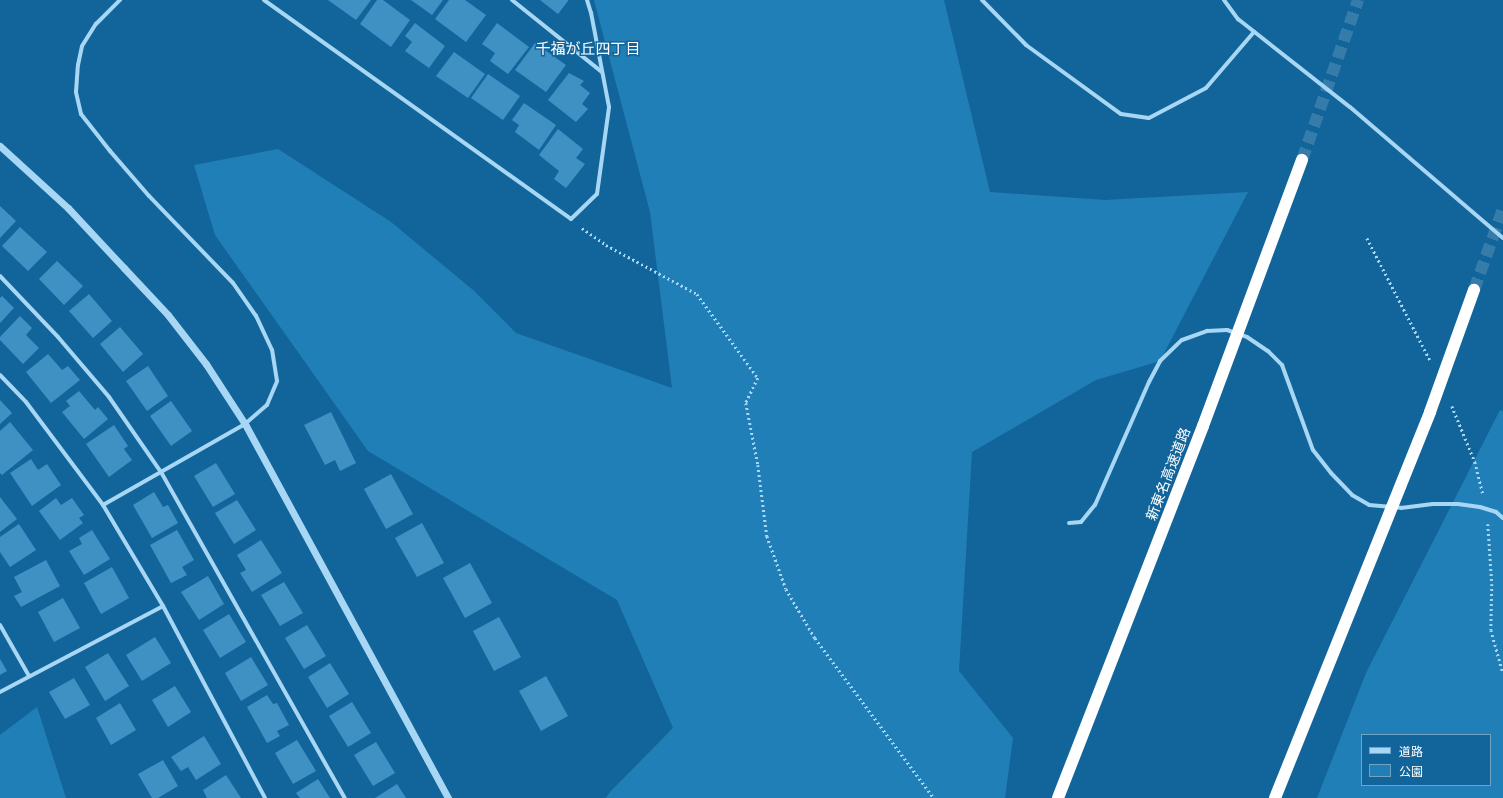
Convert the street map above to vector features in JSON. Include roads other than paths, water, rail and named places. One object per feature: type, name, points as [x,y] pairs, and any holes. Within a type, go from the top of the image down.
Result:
[{"type":"highway","name":"新東名高速道路","points":[[1058,798],[1203,426],[1302,160]]},
{"type":"highway","points":[[1275,798],[1430,412],[1474,290]]},
{"type":"street","points":[[103,505],[245,424],[267,405],[277,381],[272,350],[256,316],[233,283],[149,196],[110,151],[81,114],[76,92],[78,65],[82,46],[96,24],[120,0]]},
{"type":"street","points":[[264,0],[571,219],[597,194],[609,107],[591,13],[587,0]]},
{"type":"street","points":[[512,0],[602,72]]},
{"type":"street","points":[[982,0],[1026,46],[1121,114],[1149,118],[1206,88],[1254,32]]},
{"type":"street","points":[[1224,0],[1238,19],[1350,107],[1503,238]]},
{"type":"street","points":[[0,146],[68,208],[168,315],[206,364],[245,424],[448,798]]},
{"type":"street","points":[[0,276],[58,337],[109,398],[161,472],[345,798]]},
{"type":"street","points":[[1069,523],[1081,522],[1095,505],[1148,382],[1160,361],[1182,340],[1207,331],[1227,330],[1247,337],[1268,351],[1282,365],[1313,450],[1331,473],[1352,495],[1369,505],[1401,508],[1433,504],[1458,504],[1487,509],[1496,512],[1503,518]]},
{"type":"street","points":[[0,375],[26,402],[103,505],[163,606],[264,798]]},
{"type":"street","points":[[0,692],[163,606]]},
{"type":"street","points":[[0,625],[29,676]]},
{"type":"tunnel","points":[[1302,160],[1358,0]]},
{"type":"tunnel","points":[[1474,290],[1503,209]]},
{"type":"district","name":"千福が丘四丁目","points":[[588,50]]}]
